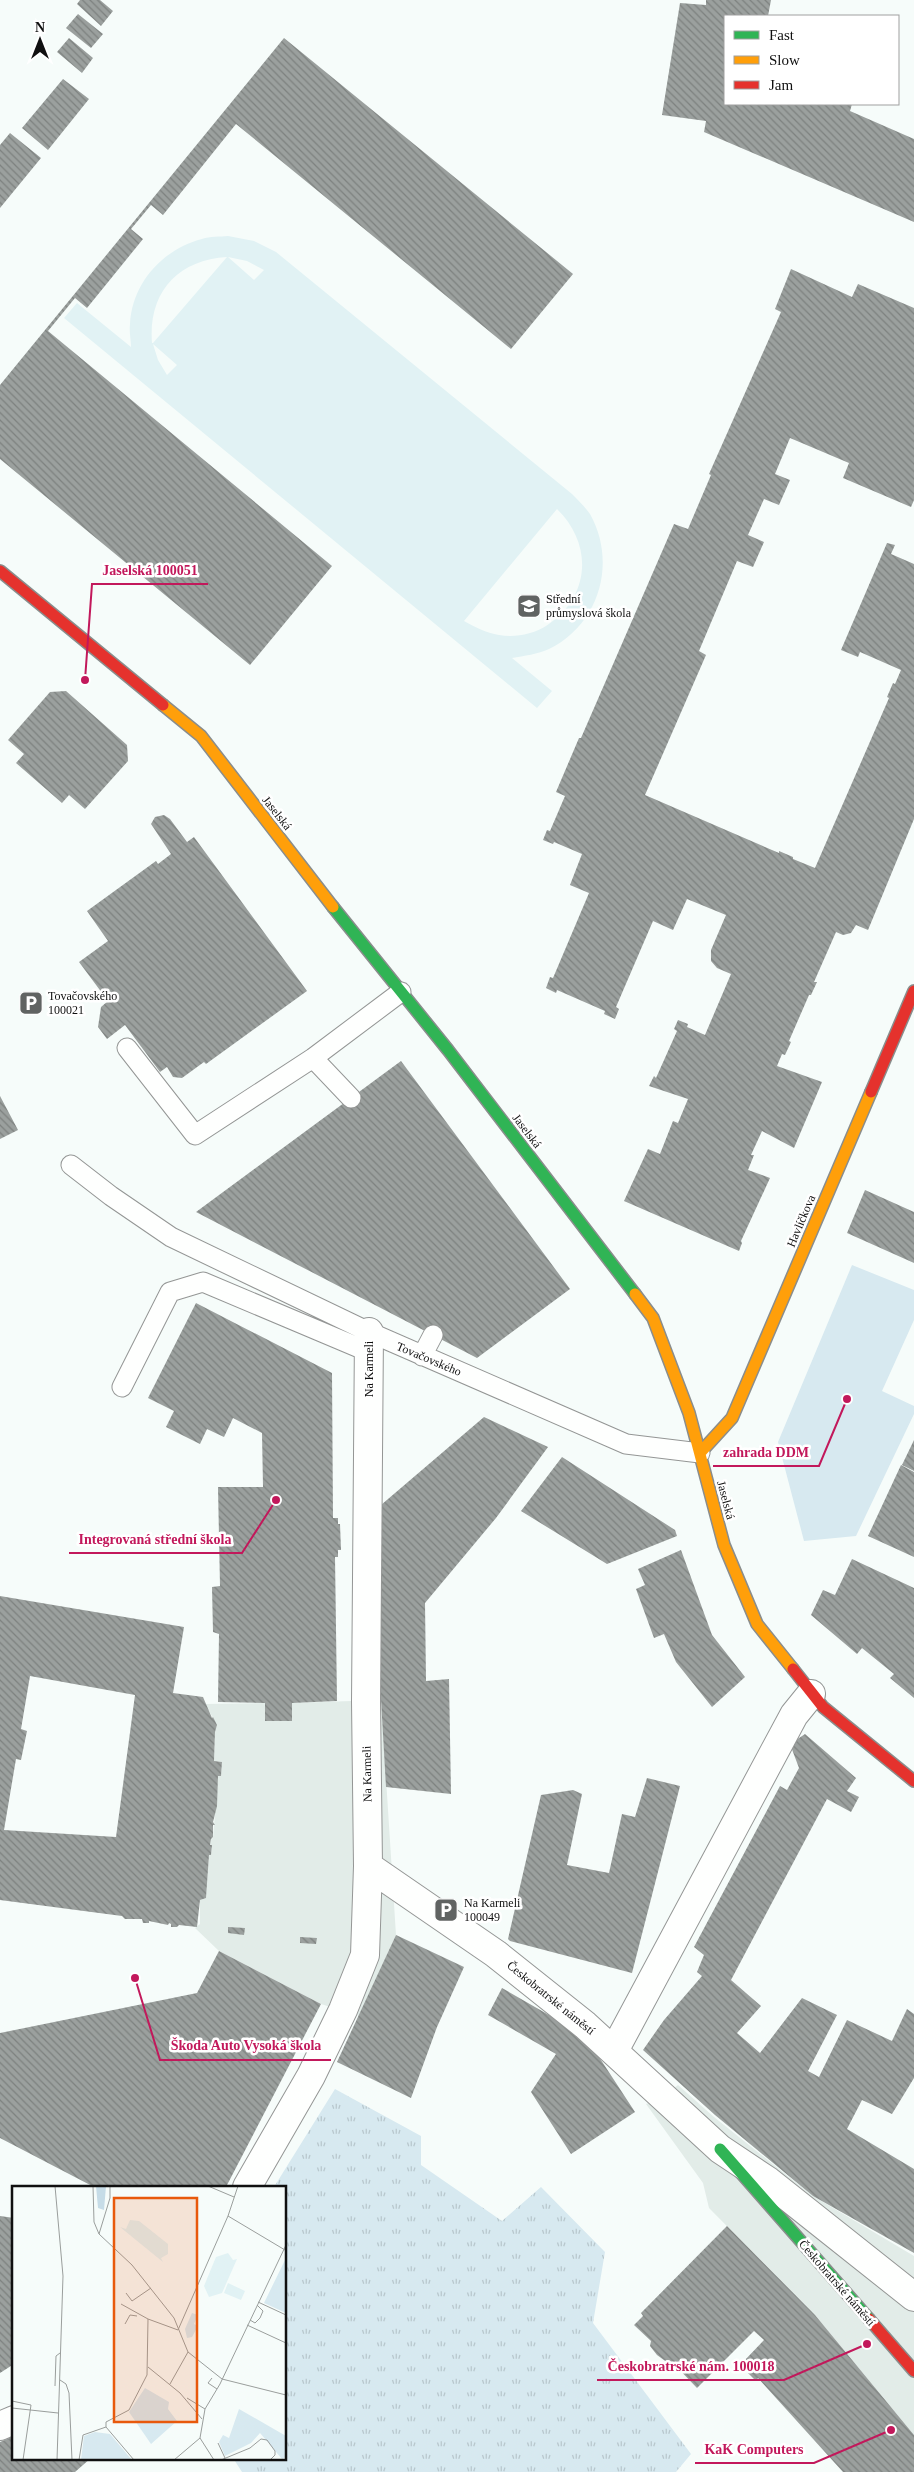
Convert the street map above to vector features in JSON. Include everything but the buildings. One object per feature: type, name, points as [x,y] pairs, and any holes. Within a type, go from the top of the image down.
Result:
[{"type":"street","name":"Jaselská","points":[[0,571],[201,736],[653,1318],[689,1413],[724,1545],[756,1624],[810,1694],[823,1707],[914,1781]]},
{"type":"street","name":"Havlíčkova","points":[[700,1452],[732,1418],[914,991]]},
{"type":"street","name":"Na Karmeli","points":[[248,2186],[311,2076],[343,2010],[364,1955],[368,1866],[366,1701],[369,1342]]},
{"type":"street","points":[[614,2051],[794,1715],[810,1694]]},
{"type":"street","name":"Českobratrské náměstí","points":[[368,1866],[496,1954],[585,2024],[720,2148],[914,2371]]},
{"type":"street","name":"Českobratrské náměstí","points":[[720,2148],[768,2181],[914,2297]]},
{"type":"street","points":[[0,2426],[12,2421]]},
{"type":"lane","points":[[127,1048],[195,1135],[313,1058],[400,992]]},
{"type":"lane","points":[[313,1058],[351,1098]]},
{"type":"lane","name":"Tovačovského","points":[[71,1165],[111,1196],[171,1237],[369,1342],[422,1356],[626,1444],[700,1452]]},
{"type":"lane","points":[[122,1387],[170,1292],[203,1282],[369,1342]]},
{"type":"lane","points":[[422,1356],[433,1335]]},
{"type":"green space","points":[[852,1265],[914,1290],[914,1320],[882,1391],[914,1406],[914,1414],[856,1536],[804,1541],[778,1442]]},
{"type":"green space","points":[[335,2089],[421,2136],[421,2165],[502,2221],[541,2187],[605,2252],[593,2323],[691,2454],[676,2472],[242,2472],[234,2460],[286,2460],[286,2186],[275,2186]]},
{"type":"shaded area","points":[[228,236],[254,241],[276,252],[572,494],[590,514],[598,533],[602,552],[599,590],[592,608],[581,624],[567,638],[545,651],[512,658],[552,691],[537,708],[64,318],[77,303],[131,347],[130,327],[132,309],[143,282],[152,270],[163,259],[188,244],[205,238]],"holes":[[[227,257],[152,343],[152,325],[155,309],[169,282],[180,272],[209,260]],[[228,257],[247,261],[264,270],[254,280]],[[153,344],[177,365],[167,375],[158,360]],[[557,509],[569,523],[577,539],[581,554],[582,570],[579,586],[561,614],[541,629],[517,636],[490,633],[464,621]]]},
{"type":"shaded area","points":[[381,1700],[396,1935],[359,2016],[321,2004],[219,1951],[195,1928],[200,1924],[200,1900],[206,1898],[218,1776],[221,1776],[222,1762],[214,1761],[217,1725],[205,1704],[265,1703],[265,1721],[292,1721],[292,1703]]},
{"type":"shaded area","points":[[678,2085],[714,2117],[813,2196],[914,2256],[914,2435],[815,2315],[709,2208],[703,2183],[646,2104],[663,2097]]},
{"type":"traffic: fast","points":[[333,907],[448,1050],[635,1294]]},
{"type":"traffic: fast","points":[[720,2149],[869,2319]]},
{"type":"traffic: slow","points":[[163,705],[201,736],[333,907]]},
{"type":"traffic: slow","points":[[700,1453],[732,1418],[871,1092]]},
{"type":"traffic: slow","points":[[635,1294],[653,1318],[689,1413],[724,1545],[757,1624],[793,1669]]},
{"type":"traffic: jam","points":[[0,571],[163,705]]},
{"type":"traffic: jam","points":[[871,1092],[914,991]]},
{"type":"traffic: jam","points":[[793,1669],[823,1707],[914,1781]]},
{"type":"traffic: jam","points":[[869,2319],[914,2371]]},
{"type":"place","name":"Střední průmyslová škola","points":[[529,606]]},
{"type":"place","name":"Jaselská 100051","points":[[85,680]]},
{"type":"place","name":"Tovačovského 100021","points":[[31,1003]]},
{"type":"place","name":"zahrada DDM","points":[[847,1399]]},
{"type":"place","name":"Integrovaná střední škola","points":[[276,1500]]},
{"type":"place","name":"Na Karmeli 100049","points":[[446,1910]]},
{"type":"place","name":"Škoda Auto Vysoká škola","points":[[135,1978]]},
{"type":"place","name":"Českobratrské nám. 100018","points":[[867,2344]]},
{"type":"place","name":"KaK Computers","points":[[891,2430]]}]
